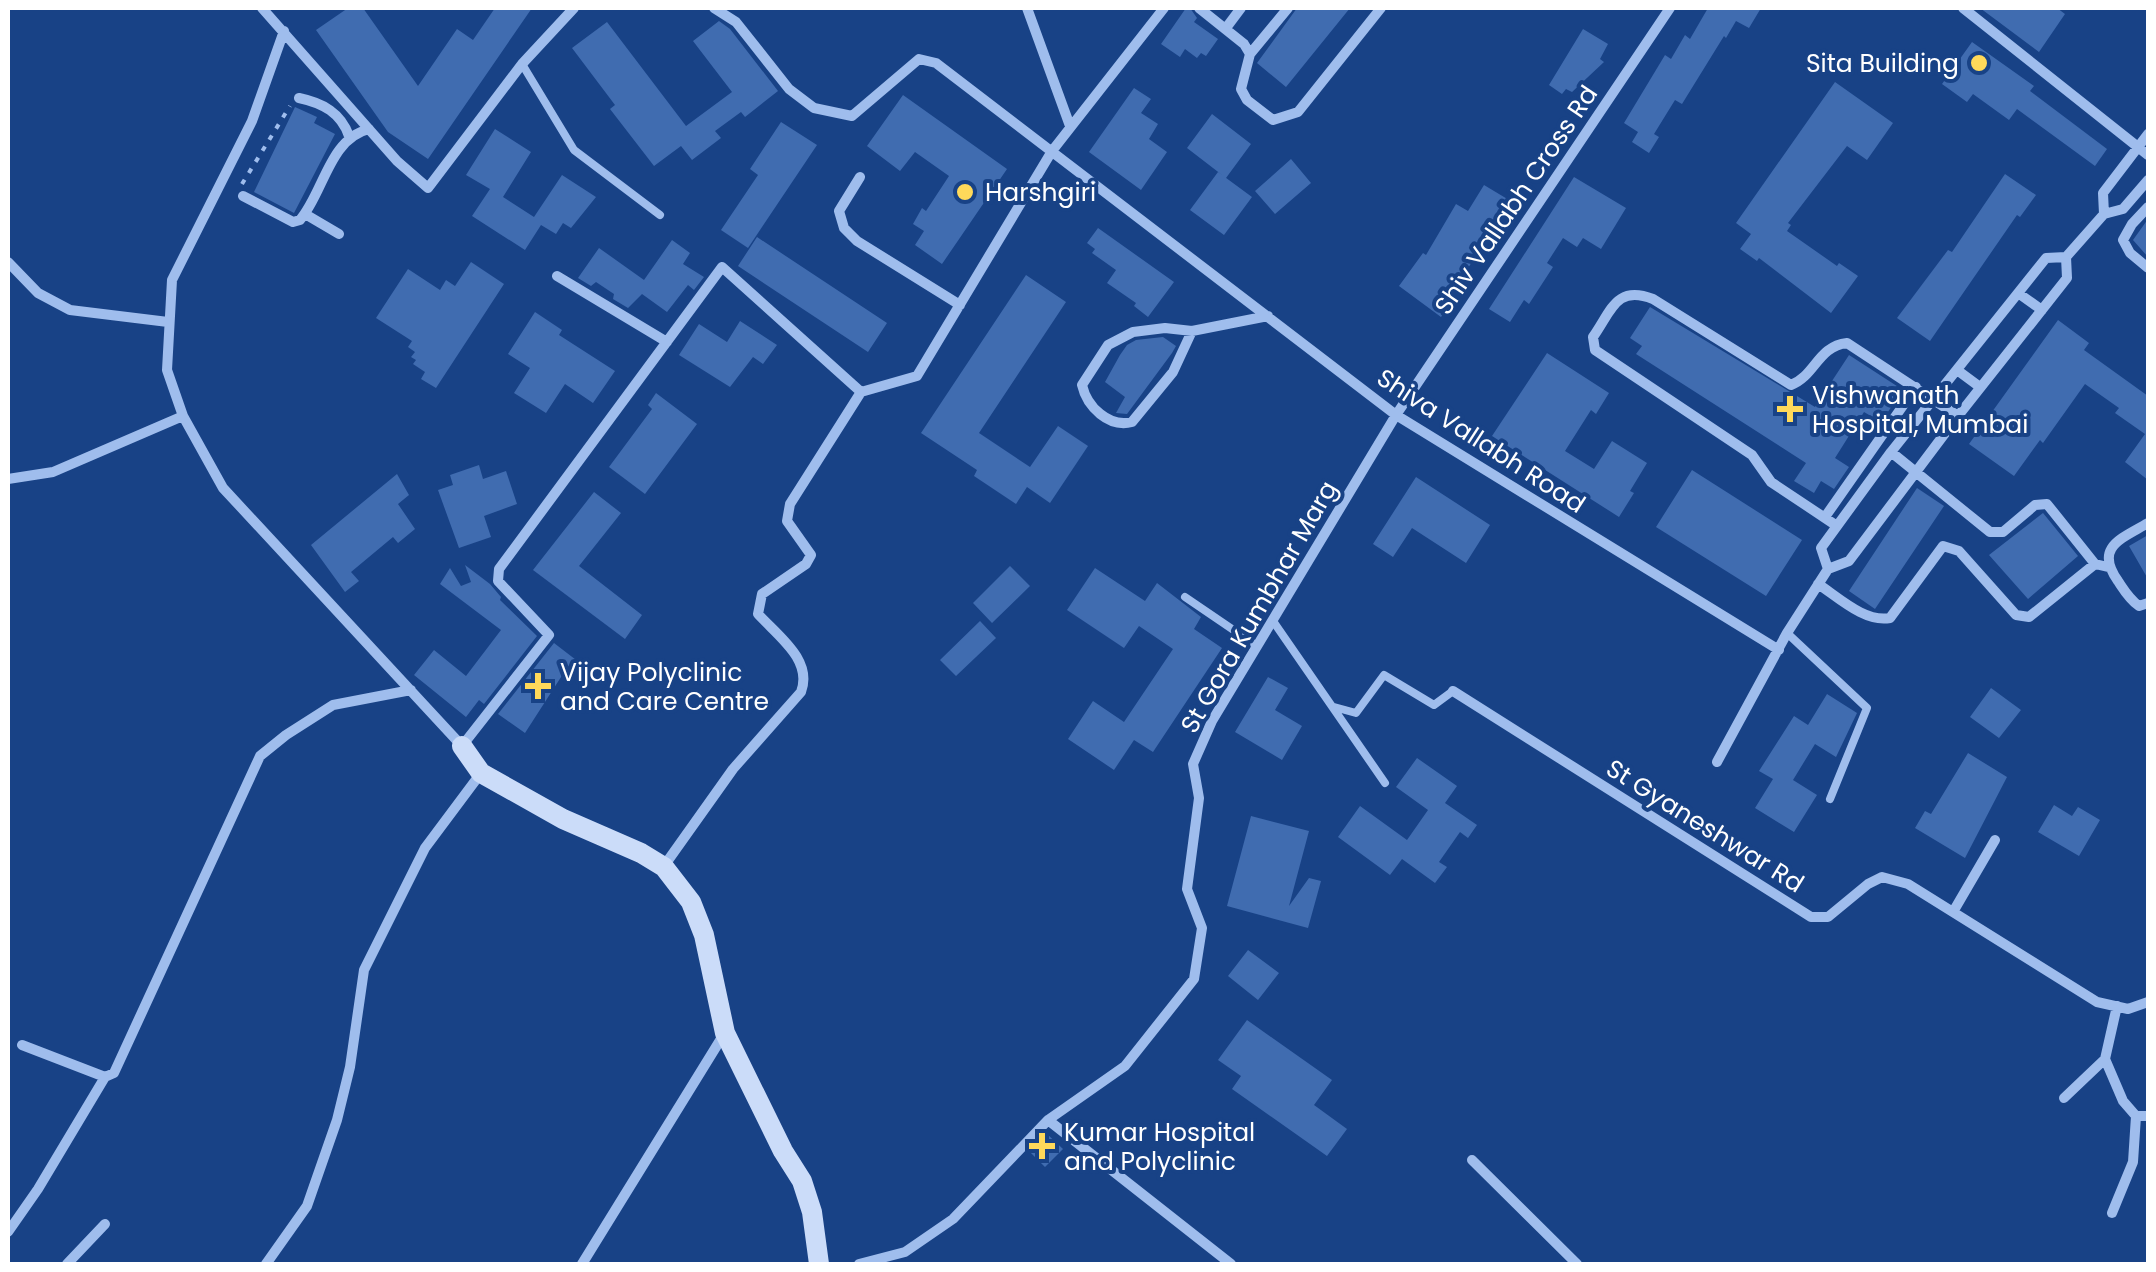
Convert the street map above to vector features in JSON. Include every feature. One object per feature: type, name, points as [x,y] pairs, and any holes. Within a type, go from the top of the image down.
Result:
[{"type":"street","points":[[262,8],[397,162],[428,188],[522,64],[574,8]]},
{"type":"street","name":"Shiva Vallabh Road","points":[[714,8],[736,22],[789,89],[814,108],[852,116],[920,59],[936,63],[1396,415],[1780,650]]},
{"type":"street","points":[[1026,8],[1070,126]]},
{"type":"street","points":[[664,867],[733,769],[801,692],[806,679],[802,663],[758,614],[757,606],[762,594],[806,564],[811,555],[786,513],[861,392],[917,376],[1052,150],[1164,8]]},
{"type":"street","points":[[1199,8],[1226,28],[1250,54]]},
{"type":"street","points":[[1226,28],[1241,8]]},
{"type":"street","points":[[1288,8],[1250,54],[1240,89],[1246,100],[1273,120],[1298,112],[1381,8]]},
{"type":"street","name":"Shiv Vallabh Cross Rd","points":[[1396,415],[1670,8]]},
{"type":"street","points":[[1963,8],[2144,151]]},
{"type":"street","points":[[284,31],[252,121],[172,280],[167,370],[183,416],[223,488],[462,746],[481,772],[563,819],[664,867],[692,902],[704,935],[724,1033],[802,1182],[812,1212],[819,1264]]},
{"type":"street","points":[[299,98],[329,108],[346,127],[348,136]]},
{"type":"street","points":[[243,196],[293,222],[305,214],[348,136],[368,128]]},
{"type":"street","points":[[2104,214],[2103,193],[2144,151],[2148,134]]},
{"type":"street","points":[[860,177],[839,211],[844,228],[857,241],[960,304]]},
{"type":"street","points":[[1717,762],[1787,633],[1828,569],[1849,562],[1980,387],[2068,278],[2066,258],[2104,214],[2124,210],[2148,180]]},
{"type":"street","points":[[2148,207],[2123,240],[2130,253],[2148,268]]},
{"type":"street","points":[[305,214],[339,234]]},
{"type":"street","points":[[1828,569],[1821,548],[1891,452],[2046,258],[2066,258]]},
{"type":"street","points":[[8,262],[38,293],[70,310],[168,322]]},
{"type":"street","points":[[462,746],[550,635],[498,581],[499,568],[722,267],[861,392]]},
{"type":"street","points":[[557,276],[666,342]]},
{"type":"street","points":[[1837,526],[1771,482],[1752,455],[1595,350],[1593,337],[1621,296],[1635,292],[1653,299],[1791,385],[1802,379],[1825,350],[1847,343],[1958,416]]},
{"type":"street","points":[[2018,293],[2042,310]]},
{"type":"street","points":[[1192,331],[1173,372],[1132,422],[1114,422],[1088,403],[1082,385],[1114,338],[1165,328],[1192,331],[1268,316]]},
{"type":"street","points":[[1957,370],[1980,387]]},
{"type":"street","points":[[1825,517],[1916,388]]},
{"type":"street","name":"St Gora Kumbhar Marg","points":[[859,1264],[905,1252],[953,1219],[1048,1120],[1124,1066],[1194,978],[1202,928],[1187,888],[1198,798],[1193,764],[1212,721],[1396,415]]},
{"type":"street","points":[[8,479],[53,472],[183,416]]},
{"type":"street","points":[[1891,452],[1990,532],[2003,532],[2036,505],[2047,504],[2095,564],[2108,566]]},
{"type":"street","points":[[2148,524],[2115,542],[2108,555],[2108,566],[2132,602],[2139,606],[2148,603]]},
{"type":"street","points":[[1818,584],[1864,614],[1879,620],[1890,618],[1943,546],[1959,552],[2016,615],[2024,618],[2095,564]]},
{"type":"street","points":[[8,1232],[104,1077],[114,1073],[260,756],[333,705],[411,690]]},
{"type":"street","name":"St Gyaneshwar Rd","points":[[1453,691],[1811,917],[1828,916],[1882,877],[1908,884],[2097,1002],[2117,1006]]},
{"type":"street","points":[[266,1264],[308,1206],[337,1120],[350,1067],[364,970],[425,848],[481,772]]},
{"type":"street","points":[[1953,912],[1995,840]]},
{"type":"street","points":[[2064,1098],[2104,1059],[2117,1006],[2128,1009],[2148,1002]]},
{"type":"street","points":[[582,1264],[724,1033]]},
{"type":"street","points":[[22,1045],[104,1077]]},
{"type":"street","points":[[2104,1059],[2123,1101],[2142,1116],[2133,1162],[2112,1213]]},
{"type":"street","points":[[1048,1120],[1232,1264]]},
{"type":"street","points":[[1472,1160],[1577,1264]]},
{"type":"street","points":[[67,1264],[105,1224]]},
{"type":"lane","points":[[522,64],[574,150],[660,215]]},
{"type":"lane","points":[[1186,596],[1257,646]]},
{"type":"lane","points":[[1272,621],[1385,783]]},
{"type":"lane","points":[[1787,633],[1867,708],[1830,799]]},
{"type":"lane","points":[[1332,707],[1356,712],[1384,675],[1434,705],[1453,691]]},
{"type":"path","points":[[243,196],[239,190],[291,104],[299,98]]},
{"type":"building","points":[[348,8],[363,8],[418,86],[457,29],[473,40],[495,8],[532,8],[428,159],[388,132],[316,30]]},
{"type":"building","points":[[1186,8],[1197,18],[1194,22],[1218,39],[1206,56],[1201,53],[1197,58],[1185,49],[1180,57],[1161,44]]},
{"type":"building","points":[[1297,8],[1350,8],[1286,87],[1257,63]]},
{"type":"building","points":[[1708,8],[1761,8],[1749,28],[1736,21],[1724,36],[1682,104],[1675,100],[1654,134],[1659,137],[1649,153],[1632,142],[1638,132],[1624,123],[1665,55],[1671,59],[1685,35],[1690,39]]},
{"type":"building","points":[[1980,8],[2057,8],[2065,14],[2039,52]]},
{"type":"building","points":[[719,21],[730,29],[778,91],[745,117],[741,112],[715,131],[721,138],[692,160],[681,146],[654,166],[610,109],[615,105],[572,48],[607,22],[686,126],[732,92],[693,41]]},
{"type":"building","points":[[1583,29],[1608,44],[1600,59],[1604,62],[1572,92],[1566,89],[1562,94],[1549,85]]},
{"type":"building","name":"Sita Building","points":[[1972,42],[2034,86],[2030,91],[2107,149],[2095,166],[2017,109],[2009,120],[1973,94],[1967,102],[1942,84]]},
{"type":"building","points":[[1835,82],[1893,123],[1867,160],[1847,146],[1788,223],[1791,225],[1787,231],[1858,276],[1831,313],[1759,258],[1757,261],[1740,249],[1751,234],[1736,223]]},
{"type":"building","points":[[1134,88],[1151,99],[1141,113],[1158,124],[1149,139],[1167,152],[1141,190],[1089,152]]},
{"type":"building","name":"Harshgiri","points":[[903,95],[1007,169],[942,264],[915,245],[924,231],[913,224],[949,176],[915,152],[900,171],[867,146]]},
{"type":"building","points":[[295,107],[317,117],[314,123],[335,134],[294,213],[254,192]]},
{"type":"building","points":[[1212,114],[1251,144],[1226,178],[1187,148]]},
{"type":"building","points":[[781,122],[817,145],[748,248],[721,230],[758,175],[750,169]]},
{"type":"building","points":[[495,129],[531,152],[503,197],[534,217],[562,175],[596,197],[571,228],[563,223],[556,234],[541,225],[525,250],[472,216],[490,189],[466,175]]},
{"type":"building","points":[[1291,159],[1311,183],[1275,214],[1255,191]]},
{"type":"building","points":[[1218,172],[1252,197],[1224,235],[1190,210]]},
{"type":"building","points":[[2005,174],[2036,195],[2020,217],[2017,215],[1930,341],[1897,318],[1948,250],[1952,252]]},
{"type":"building","points":[[1574,177],[1626,208],[1601,249],[1583,238],[1577,247],[1563,238],[1547,263],[1553,267],[1529,304],[1524,300],[1510,322],[1489,309]]},
{"type":"building","points":[[1484,185],[1509,200],[1461,280],[1465,283],[1441,317],[1399,286],[1423,253],[1426,255],[1456,204],[1468,211]]},
{"type":"building","points":[[2148,219],[2148,257],[2133,240]]},
{"type":"building","points":[[1098,228],[1174,282],[1148,317],[1134,306],[1136,303],[1107,283],[1116,270],[1092,253],[1095,249],[1087,243]]},
{"type":"building","points":[[757,237],[887,323],[868,352],[738,266]]},
{"type":"building","points":[[672,240],[690,253],[683,264],[704,277],[694,290],[688,285],[667,312],[642,294],[628,308],[596,282],[591,286],[578,278],[599,248],[644,280]]},
{"type":"building","points":[[471,262],[504,284],[436,388],[421,379],[425,372],[413,364],[416,360],[411,357],[415,352],[408,347],[412,341],[376,318],[408,269],[440,290],[446,280],[455,286]]},
{"type":"building","points":[[1026,275],[1066,302],[979,433],[1030,467],[1058,426],[1088,446],[1050,503],[1027,487],[1016,504],[974,476],[977,470],[921,433]]},
{"type":"building","points":[[1650,307],[1815,407],[1849,355],[1903,390],[1881,422],[1864,412],[1835,458],[1849,467],[1834,489],[1821,481],[1814,493],[1794,481],[1806,463],[1636,354],[1642,346],[1630,338]]},
{"type":"building","points":[[535,312],[562,330],[559,335],[615,371],[593,403],[565,384],[546,413],[514,393],[530,368],[508,354]]},
{"type":"building","points":[[2058,320],[2089,343],[2084,350],[2148,396],[2148,480],[2125,462],[2145,434],[2115,413],[2119,408],[2085,384],[2014,476],[1969,444]]},
{"type":"building","points":[[740,321],[777,345],[763,364],[753,357],[730,387],[679,355],[699,324],[727,342]]},
{"type":"building","points":[[1163,337],[1176,346],[1172,353],[1127,414],[1116,413],[1125,397],[1105,382],[1120,355],[1136,340]]},
{"type":"building","points":[[1547,353],[1609,393],[1596,414],[1591,410],[1565,451],[1594,469],[1612,441],[1647,463],[1619,517],[1492,436]]},
{"type":"building","points":[[656,393],[697,424],[645,494],[609,467],[652,409],[648,405]]},
{"type":"building","points":[[479,465],[483,479],[506,471],[517,504],[484,516],[491,537],[459,548],[438,490],[453,485],[450,475]]},
{"type":"building","points":[[1692,470],[1802,540],[1766,596],[1656,527]]},
{"type":"building","points":[[397,474],[409,495],[398,504],[415,529],[398,543],[393,537],[351,572],[359,581],[345,592],[311,545]]},
{"type":"building","points":[[1416,477],[1490,525],[1466,563],[1412,528],[1393,557],[1373,544]]},
{"type":"building","points":[[1917,488],[1944,506],[1875,609],[1849,591]]},
{"type":"building","points":[[594,492],[621,513],[579,566],[642,615],[625,639],[533,570]]},
{"type":"building","points":[[2043,513],[2078,556],[2028,599],[1989,555]]},
{"type":"building","points":[[2148,535],[2148,579],[2129,546]]},
{"type":"building","points":[[465,565],[490,584],[500,600],[537,636],[484,704],[479,700],[466,717],[414,675],[434,650],[466,676],[501,630],[440,584],[450,568],[461,586],[471,582]]},
{"type":"building","points":[[1010,566],[1030,586],[992,623],[973,603]]},
{"type":"building","points":[[1095,568],[1145,601],[1157,583],[1201,617],[1194,629],[1222,648],[1153,752],[1134,740],[1114,770],[1068,739],[1093,701],[1124,722],[1173,649],[1139,626],[1124,648],[1067,610]]},
{"type":"building","points":[[980,621],[996,638],[956,676],[940,660]]},
{"type":"building","points":[[554,643],[580,663],[568,679],[563,674],[525,733],[498,714]]},
{"type":"building","points":[[1268,677],[1288,688],[1275,710],[1302,726],[1282,760],[1235,732]]},
{"type":"building","points":[[1991,688],[2021,710],[1999,738],[1970,717]]},
{"type":"building","points":[[1827,694],[1857,713],[1836,757],[1815,744],[1793,780],[1817,795],[1794,832],[1755,808],[1773,779],[1759,771],[1794,716],[1808,725]]},
{"type":"building","points":[[1968,753],[2007,777],[1965,858],[1915,828],[1925,811],[1931,814]]},
{"type":"building","points":[[1417,758],[1457,786],[1445,803],[1477,825],[1468,838],[1460,832],[1439,862],[1447,867],[1435,883],[1402,859],[1390,875],[1338,837],[1360,806],[1407,840],[1428,810],[1396,787]]},
{"type":"building","points":[[2054,805],[2072,816],[2078,807],[2100,820],[2079,856],[2038,832]]},
{"type":"building","points":[[1251,816],[1309,831],[1289,906],[1309,878],[1321,881],[1308,928],[1227,906]]},
{"type":"building","points":[[1248,950],[1279,973],[1258,1000],[1228,976]]},
{"type":"building","points":[[1247,1020],[1332,1080],[1314,1105],[1347,1129],[1327,1156],[1232,1089],[1241,1076],[1218,1060]]},
{"type":"building","points":[[1047,1134],[1063,1149],[1045,1167],[1030,1152]]},
{"type":"place","name":"Sita Building","points":[[1979,63]]},
{"type":"place","name":"Harshgiri","points":[[965,192]]},
{"type":"place","name":"Vishwanath Hospital, Mumbai","points":[[1790,409]]},
{"type":"place","name":"Vijay Polyclinic and Care Centre","points":[[538,686]]},
{"type":"place","name":"Kumar Hospital and Polyclinic","points":[[1042,1146]]}]
